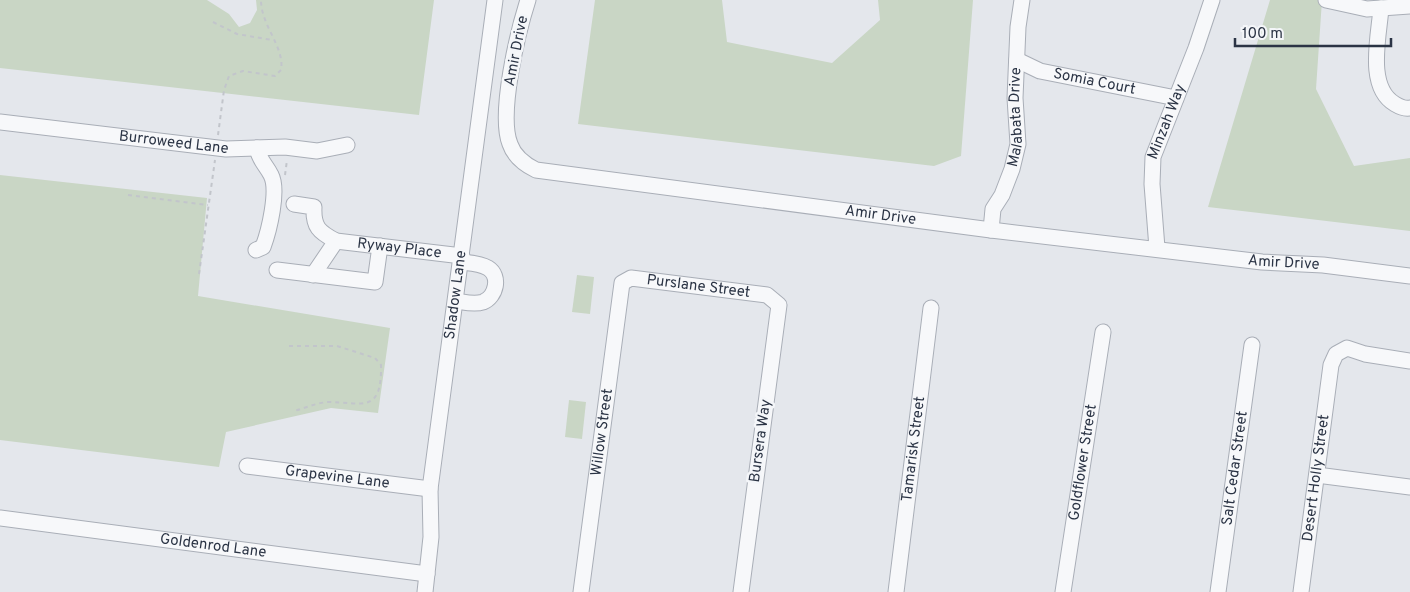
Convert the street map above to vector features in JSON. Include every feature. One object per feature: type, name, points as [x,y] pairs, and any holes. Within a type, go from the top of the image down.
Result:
[{"type":"street","name":"Shadow Lane","points":[[425,592],[431,537],[430,489],[495,0]]},
{"type":"street","name":"Amir Drive","points":[[528,0],[521,22],[506,123],[513,151],[520,160],[536,170],[547,173],[991,230],[1157,248],[1262,262],[1323,265],[1410,276]]},
{"type":"street","name":"Malabata Drive","points":[[991,230],[993,209],[1008,178],[1018,144],[1015,98],[1018,27],[1022,0]]},
{"type":"street","name":"Minzah Way","points":[[1157,248],[1152,184],[1153,157],[1196,48],[1212,0]]},
{"type":"street","points":[[1326,0],[1350,7],[1381,8],[1410,6]]},
{"type":"street","points":[[1381,8],[1377,74],[1385,96],[1394,104],[1406,109],[1410,108]]},
{"type":"street","name":"Somia Court","points":[[1017,60],[1040,71],[1176,98]]},
{"type":"street","name":"Burroweed Lane","points":[[0,122],[217,148],[289,147],[317,151],[347,145]]},
{"type":"street","points":[[256,250],[264,247],[275,186],[272,176],[258,156],[257,148]]},
{"type":"street","points":[[294,204],[314,207],[315,226],[320,233],[336,241],[313,274]]},
{"type":"street","name":"Ryway Place","points":[[336,241],[462,259],[490,269],[494,274],[495,288],[489,299],[484,302],[456,301]]},
{"type":"street","points":[[277,270],[375,282],[380,246]]},
{"type":"street","name":"Purslane Street","points":[[631,278],[767,296]]},
{"type":"street","name":"Willow Street","points":[[581,592],[622,283],[631,278]]},
{"type":"street","name":"Bursera Way","points":[[741,592],[779,305],[767,296]]},
{"type":"street","name":"Tamarisk Street","points":[[896,592],[931,308]]},
{"type":"street","name":"Goldflower Street","points":[[1063,592],[1103,332]]},
{"type":"street","name":"Salt Cedar Street","points":[[1218,592],[1252,345]]},
{"type":"street","name":"Desert Holly Street","points":[[1301,592],[1332,365],[1336,354],[1347,348],[1365,354],[1410,361]]},
{"type":"street","name":"Grapevine Lane","points":[[246,466],[430,489]]},
{"type":"street","points":[[1317,475],[1410,487]]},
{"type":"street","name":"Goldenrod Lane","points":[[0,518],[427,574]]},
{"type":"path","points":[[199,274],[224,90],[229,76],[243,70],[270,76],[278,74],[282,65],[281,54],[272,40],[264,17],[261,0]]},
{"type":"path","points":[[213,22],[237,34],[272,40]]},
{"type":"path","points":[[284,182],[289,147]]},
{"type":"path","points":[[128,194],[208,206]]},
{"type":"path","points":[[289,346],[337,346],[375,358],[382,365],[378,392],[371,401],[357,405],[323,403],[294,411]]},
{"type":"green space","points":[[0,0],[207,0],[229,14],[239,27],[250,23],[257,10],[256,0],[434,0],[419,115],[0,68]]},
{"type":"green space","points":[[595,0],[722,0],[727,42],[832,63],[880,20],[878,0],[973,0],[961,156],[934,166],[578,124]]},
{"type":"green space","points":[[1270,0],[1322,0],[1316,89],[1354,166],[1410,158],[1410,231],[1208,207]]},
{"type":"green space","points":[[0,175],[207,198],[198,296],[390,328],[378,413],[331,408],[226,432],[219,467],[0,440]]},
{"type":"green space","points":[[577,275],[594,277],[590,314],[572,312]]},
{"type":"green space","points":[[569,400],[586,402],[582,439],[565,437]]}]
